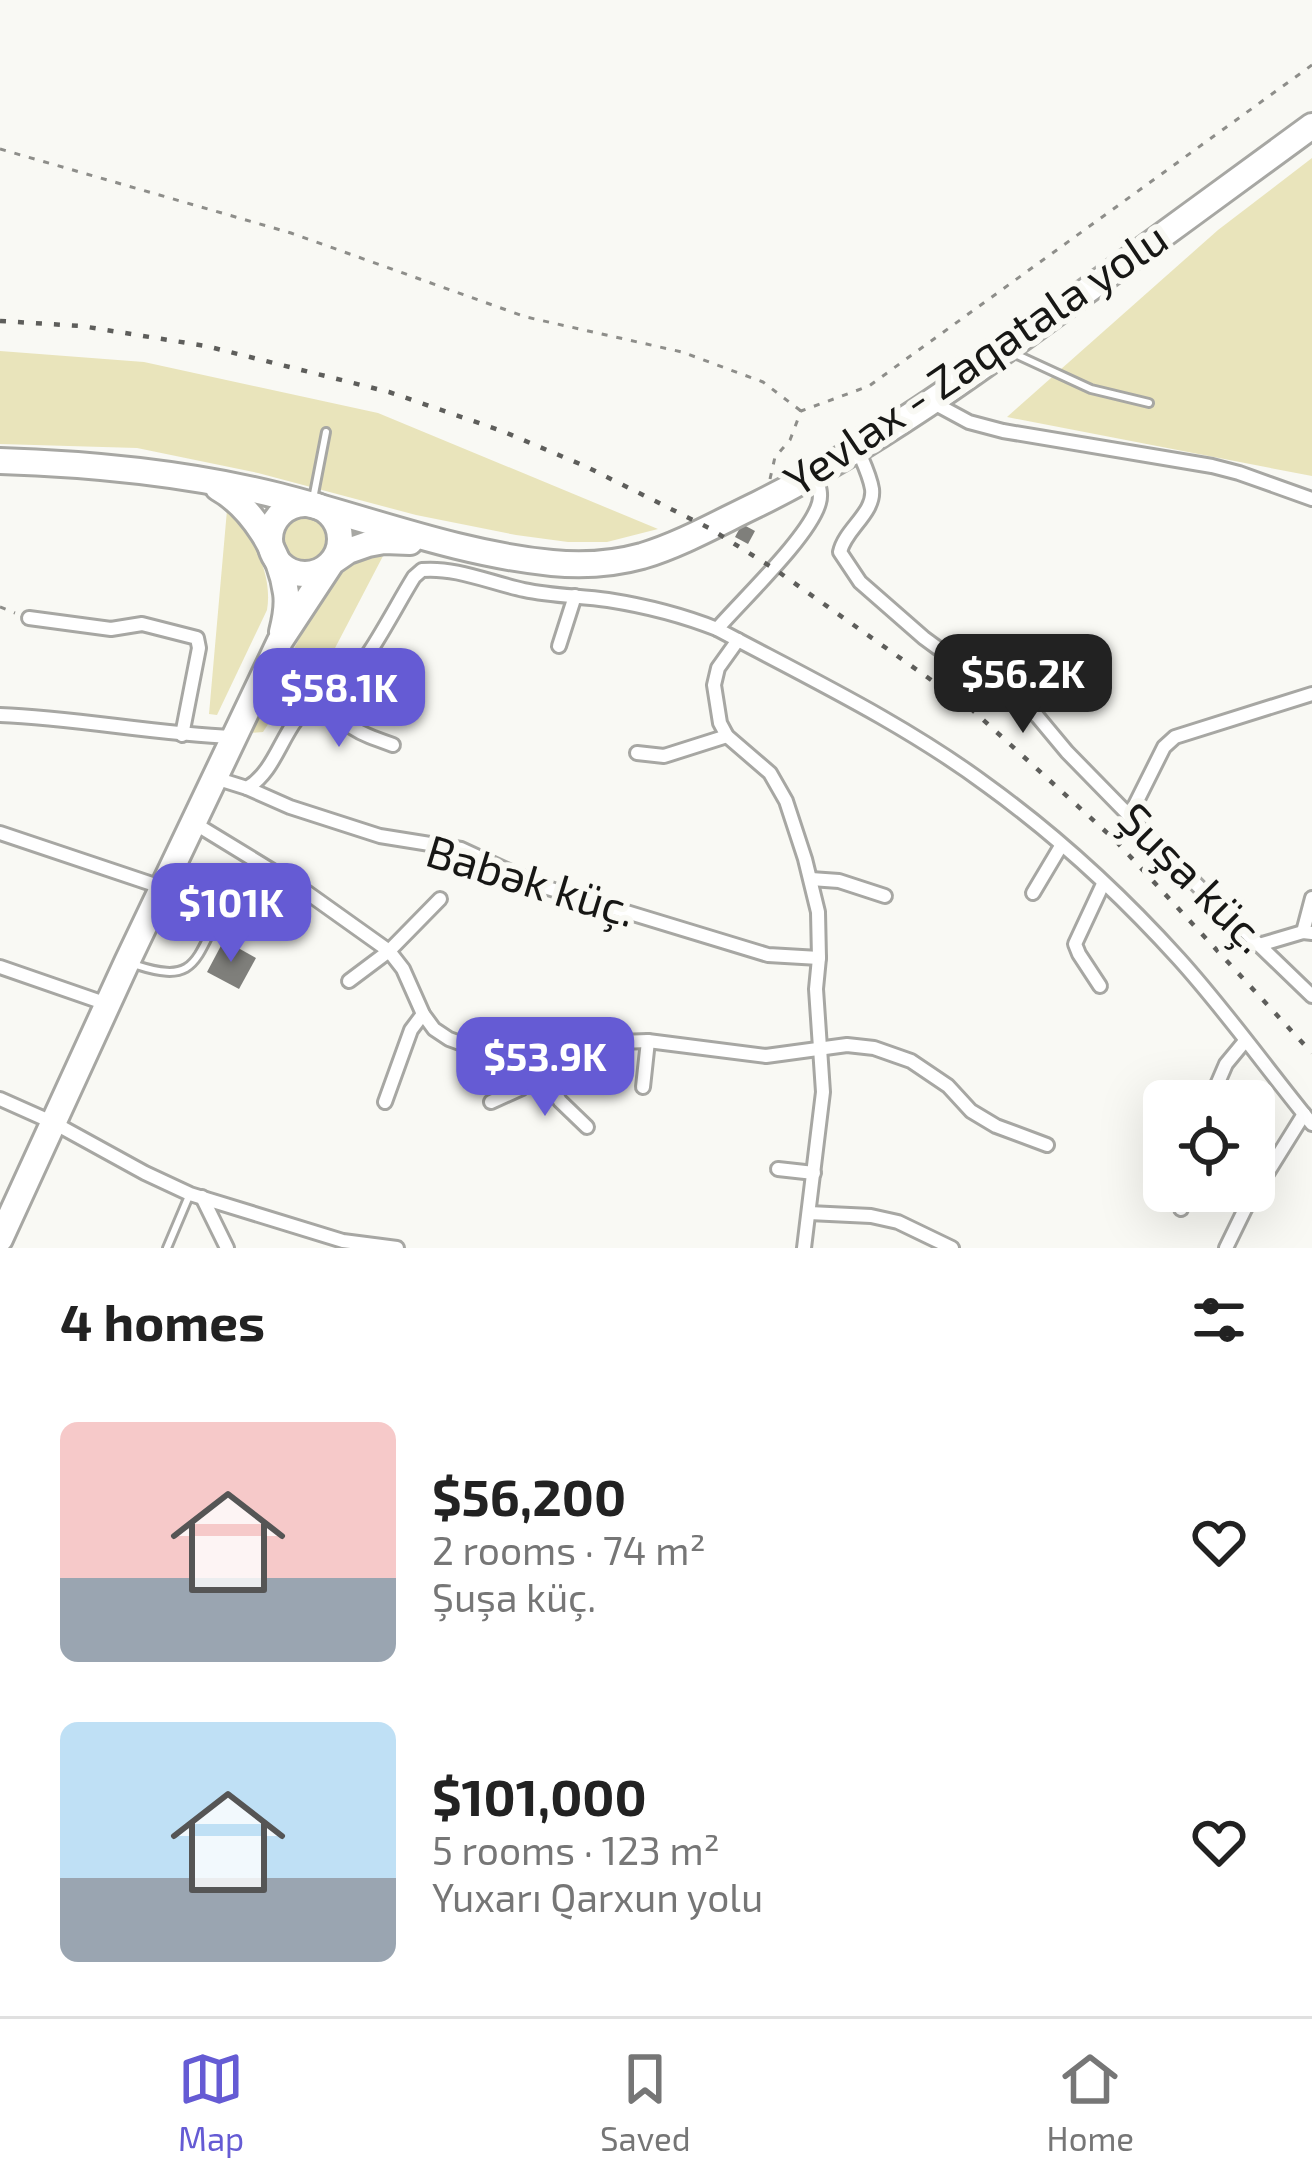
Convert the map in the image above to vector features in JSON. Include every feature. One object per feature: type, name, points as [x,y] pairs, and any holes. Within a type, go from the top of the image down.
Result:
[{"type":"highway","name":"Yevlax - Zaqatala yolu","points":[[480,551],[550,563],[609,563],[643,556],[816,475],[1006,350],[1312,125]]},
{"type":"highway","points":[[0,461],[110,467],[204,480],[480,551]]},
{"type":"highway","points":[[204,480],[243,505],[260,527],[286,592],[280,641]]},
{"type":"highway","points":[[2,1228],[232,737],[280,641],[332,562],[339,548],[332,517],[312,505],[296,505],[277,517],[269,539],[272,555],[296,574],[320,572],[332,562],[357,547],[384,541],[480,551]]},
{"type":"street","points":[[931,401],[969,422],[1212,466],[1312,499]]},
{"type":"street","name":"Şuşa küç.","points":[[858,449],[873,497],[842,542],[844,563],[924,638],[1037,716],[1066,752],[1312,996]]},
{"type":"street","points":[[717,629],[812,518],[820,502],[816,475]]},
{"type":"street","points":[[247,788],[265,773],[298,716],[339,690],[353,674],[422,570],[453,572],[551,595],[658,609],[717,629],[898,727],[986,784],[1131,909],[1182,962],[1308,1119],[1245,1209],[1226,1248]]},
{"type":"street","points":[[559,646],[575,596]]},
{"type":"street","points":[[28,618],[111,629],[142,624],[197,638],[182,735]]},
{"type":"street","points":[[738,640],[718,668],[714,685],[720,724],[770,773],[786,801],[818,912],[816,989],[823,1106],[805,1248]]},
{"type":"street","points":[[1130,815],[1164,747],[1175,737],[1312,694]]},
{"type":"street","points":[[324,698],[356,732],[393,745]]},
{"type":"street","points":[[0,716],[232,737]]},
{"type":"street","points":[[637,753],[664,756],[728,736]]},
{"type":"street","name":"Babək küç.","points":[[214,777],[380,836],[461,849],[541,886],[731,944],[768,955],[819,958]]},
{"type":"street","points":[[194,823],[302,889],[389,951],[434,1029],[546,1077],[560,1100],[587,1127]]},
{"type":"street","points":[[0,833],[162,888]]},
{"type":"street","points":[[1033,893],[1060,846]]},
{"type":"street","points":[[811,879],[839,881],[885,896]]},
{"type":"street","points":[[1100,986],[1076,944],[1103,884]]},
{"type":"street","points":[[1259,945],[1308,933],[1312,898]]},
{"type":"street","points":[[349,981],[389,951],[440,899]]},
{"type":"street","points":[[0,967],[108,1004]]},
{"type":"street","points":[[385,1102],[411,1030],[424,1014]]},
{"type":"street","points":[[1219,1080],[1245,1041]]},
{"type":"street","points":[[643,1087],[647,1042]]},
{"type":"street","points":[[546,1077],[575,1047],[590,1043],[647,1042],[766,1056],[848,1045],[874,1048],[911,1060],[996,1126],[1047,1145]]},
{"type":"street","points":[[491,1102],[522,1088],[528,1073]]},
{"type":"street","points":[[0,1099],[196,1196],[343,1241],[397,1248]]},
{"type":"street","points":[[778,1169],[814,1173]]},
{"type":"street","points":[[196,1196],[227,1248]]},
{"type":"street","points":[[809,1213],[898,1222],[952,1248]]},
{"type":"lane","points":[[1006,350],[1091,389],[1149,403]]},
{"type":"lane","points":[[312,505],[326,432]]},
{"type":"lane","points":[[127,962],[160,973],[184,971],[196,960],[218,919]]},
{"type":"lane","points":[[167,1248],[196,1196]]},
{"type":"path","points":[[769,499],[770,473],[801,411],[869,386],[1312,65]]},
{"type":"path","points":[[0,149],[291,233],[526,317],[682,352],[763,382],[801,411]]},
{"type":"path","points":[[0,607],[28,618]]},
{"type":"shaded area","points":[[1312,158],[1312,476],[1007,417],[1218,230]]},
{"type":"shaded area","points":[[0,351],[144,362],[378,413],[658,529],[607,542],[568,542],[416,515],[258,473],[137,448],[0,444]]},
{"type":"shaded area","points":[[227,510],[259,555],[268,597],[267,610],[217,715],[209,714]]},
{"type":"shaded area","points":[[306,514],[324,522],[332,540],[324,558],[306,566],[288,558],[280,540],[288,522]]},
{"type":"shaded area","points":[[383,556],[322,673],[291,689],[263,732],[251,733],[328,582],[352,563]]},
{"type":"building","points":[[742,524],[755,531],[748,544],[735,537]]},
{"type":"building","points":[[224,940],[256,958],[239,989],[207,972]]},
{"type":"railway","points":[[0,321],[81,326],[206,346],[389,392],[587,467],[709,528],[968,706],[1115,840],[1312,1053]]}]
